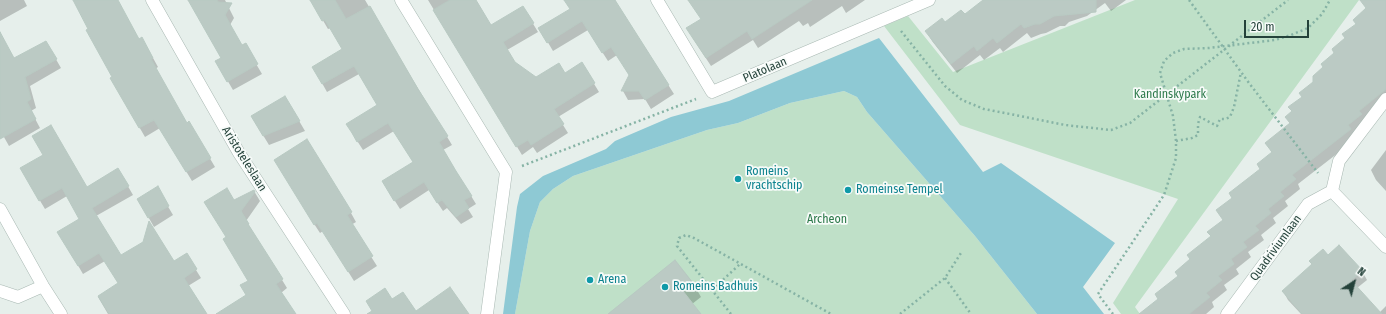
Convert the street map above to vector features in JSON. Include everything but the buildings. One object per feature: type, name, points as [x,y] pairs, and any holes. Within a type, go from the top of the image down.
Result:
[{"type":"street","name":"Aristoteleslaan","points":[[152,0],[239,153],[344,314]]},
{"type":"street","points":[[401,0],[506,172],[487,314]]},
{"type":"street","points":[[657,0],[712,92]]},
{"type":"street","name":"Platolaan","points":[[712,92],[890,16],[904,5],[929,0]]},
{"type":"street","points":[[1386,99],[1339,161],[1332,191],[1386,247]]},
{"type":"street","name":"Quadriviumlaan","points":[[1227,314],[1308,204],[1332,191]]},
{"type":"street","points":[[0,209],[43,286],[61,314]]},
{"type":"street","points":[[0,291],[18,297],[43,286]]},
{"type":"path","points":[[1189,0],[1332,191]]},
{"type":"path","points":[[1230,46],[1288,0]]},
{"type":"path","points":[[1113,314],[1098,294],[1164,195],[1176,158],[1176,141],[1173,116],[1160,73],[1164,61],[1173,53],[1184,49],[1224,48],[1275,40],[1308,28],[1322,14],[1330,0]]},
{"type":"path","points":[[890,16],[945,86],[962,100],[984,109],[1065,125],[1111,130],[1130,123],[1224,48]]},
{"type":"path","points":[[1176,141],[1192,138],[1198,135],[1198,124],[1200,117],[1217,126],[1220,119],[1230,117],[1234,107],[1241,71]]},
{"type":"path","points":[[506,172],[712,92]]},
{"type":"path","points":[[731,314],[677,246],[679,238],[686,235],[694,238],[831,314]]},
{"type":"path","points":[[900,314],[945,278],[961,253]]},
{"type":"path","points":[[712,290],[740,264]]},
{"type":"path","points":[[945,278],[971,314]]},
{"type":"green space","name":"Kandinskypark","points":[[1135,0],[1359,0],[1135,307],[1140,314],[1121,314],[1113,303],[1178,199],[960,125],[884,26],[908,16],[953,72]]},
{"type":"green space","name":"Archeon","points":[[844,91],[857,97],[867,112],[975,236],[1037,314],[515,314],[530,231],[540,202],[553,189],[573,176],[707,130],[738,123],[790,103]]},
{"type":"water","points":[[879,38],[983,172],[1001,163],[1115,243],[1083,287],[1104,314],[1037,314],[975,236],[867,112],[857,97],[844,91],[790,103],[738,123],[707,130],[573,176],[553,189],[540,202],[530,231],[515,314],[503,314],[520,194],[543,176],[606,149],[615,141],[671,117],[729,101]]},
{"type":"place","name":"Romeins vrachtschip","points":[[738,179]]},
{"type":"place","name":"Romeinse Tempel","points":[[848,190]]},
{"type":"place","name":"Arena","points":[[590,280]]},
{"type":"place","name":"Romeins Badhuis","points":[[665,287]]}]
